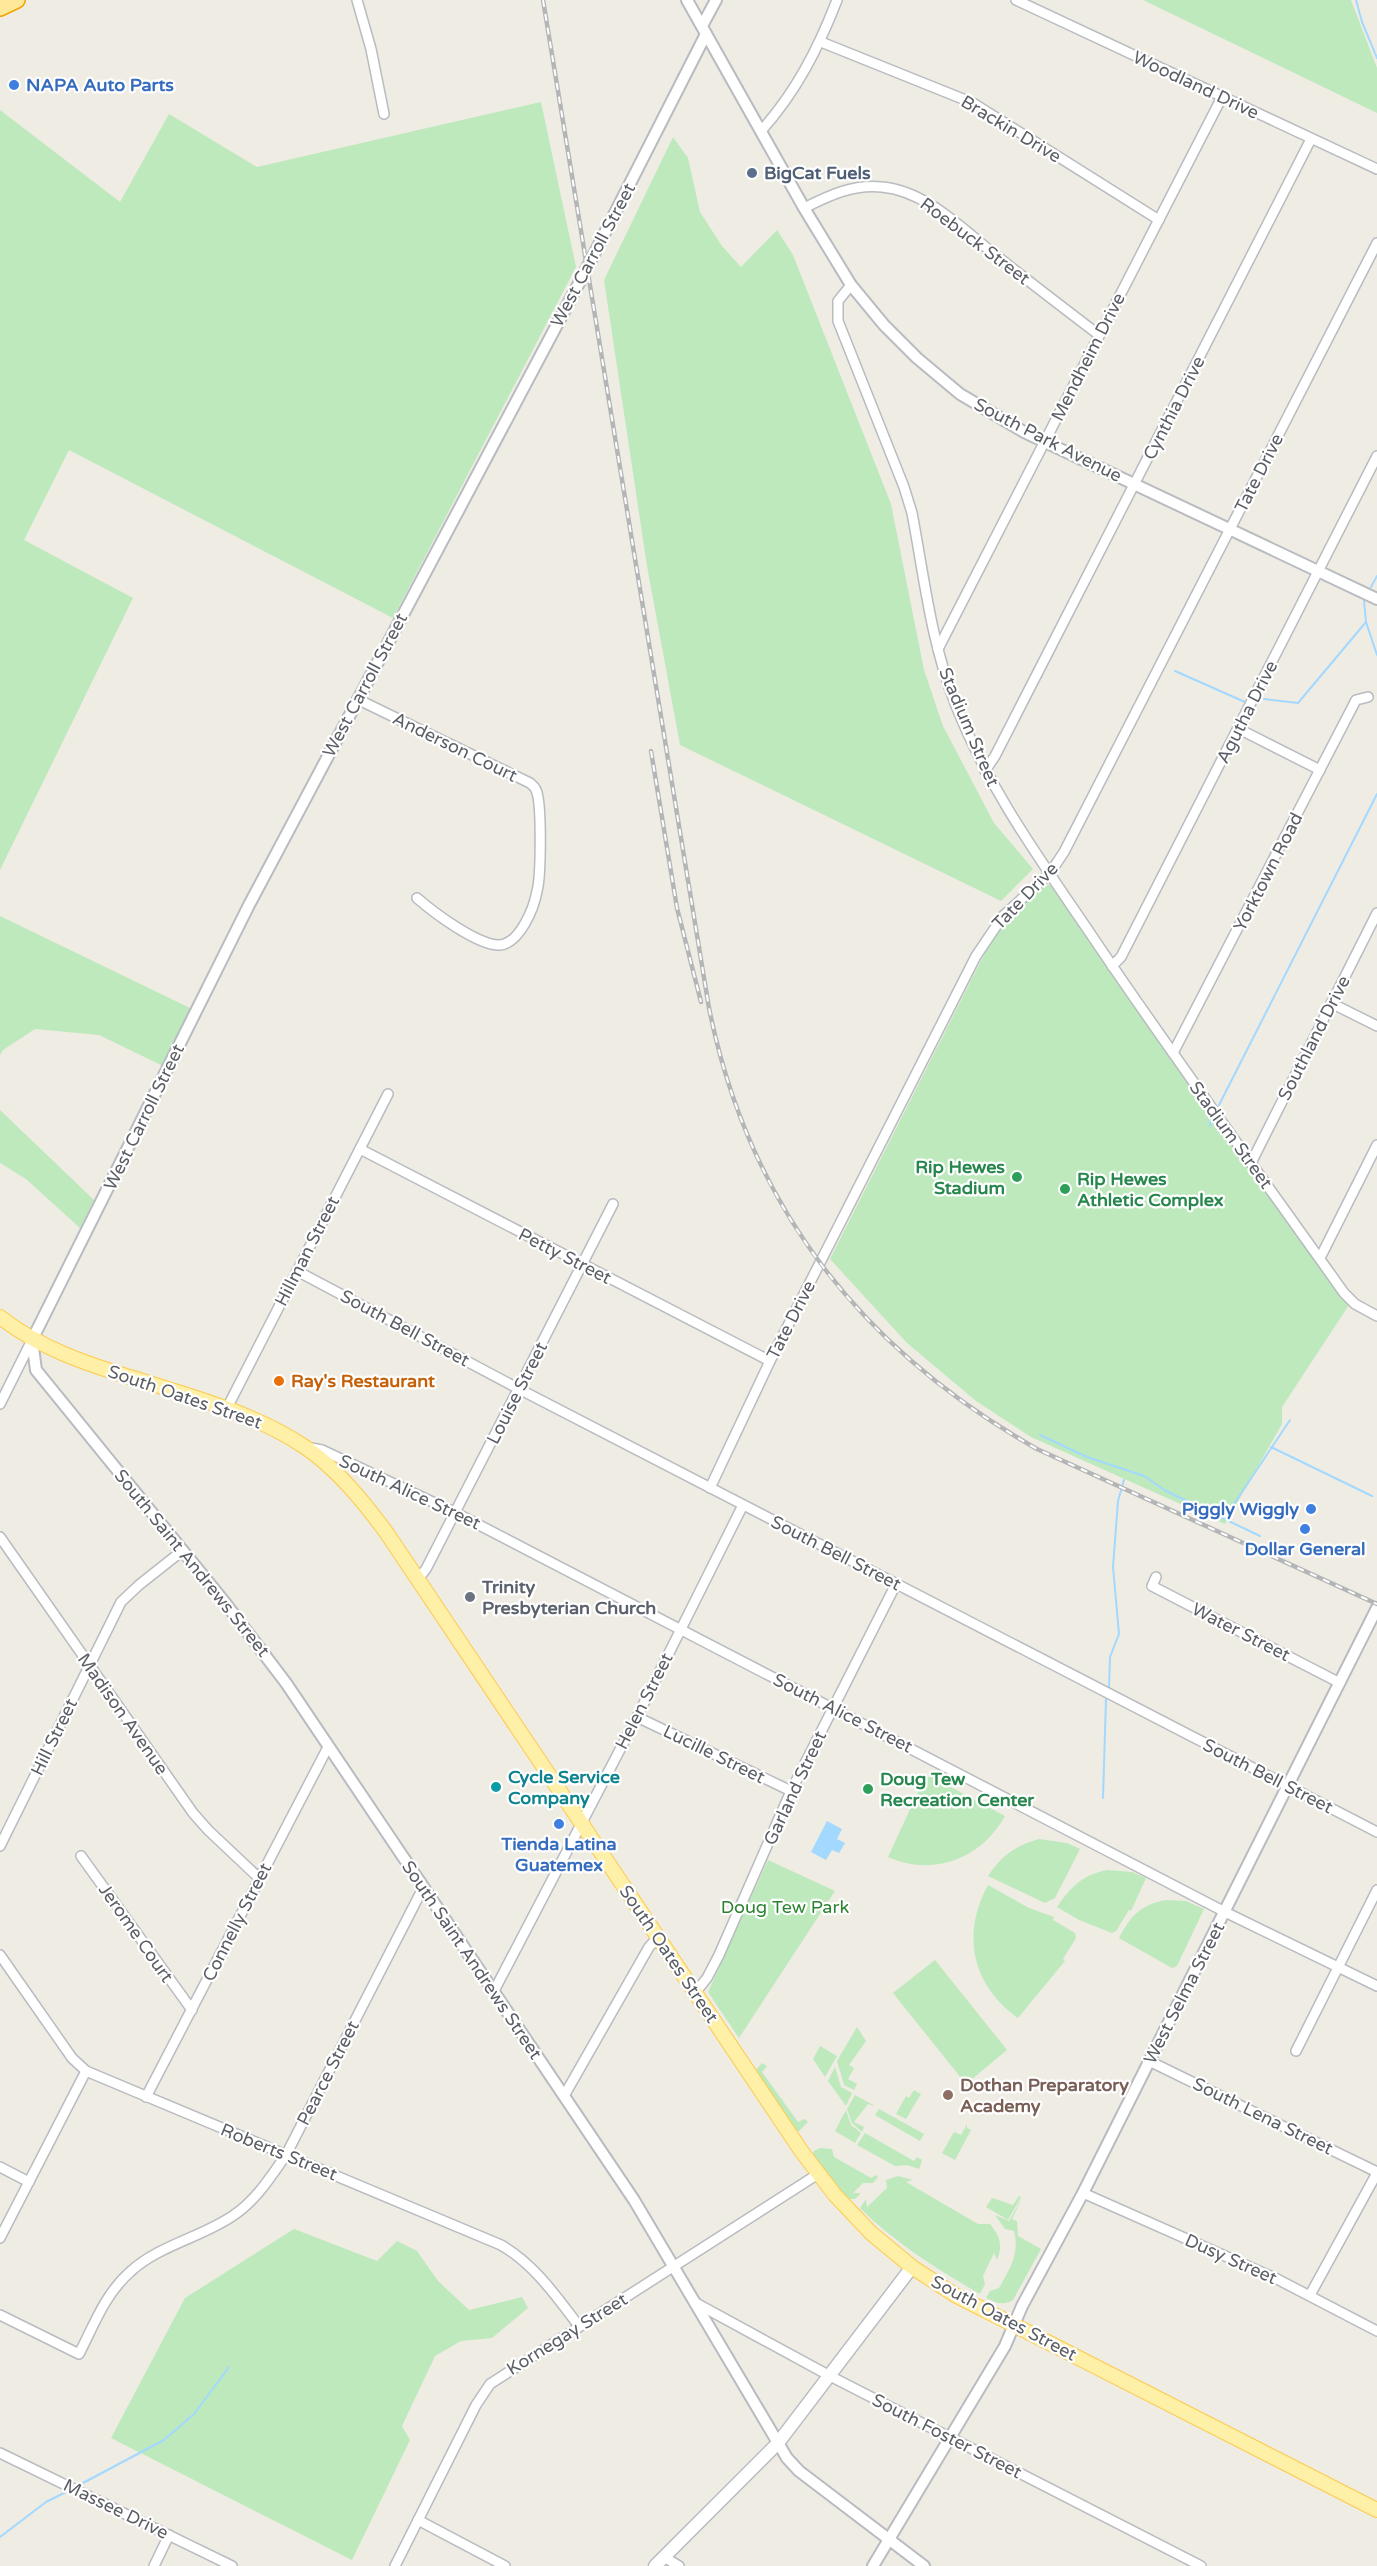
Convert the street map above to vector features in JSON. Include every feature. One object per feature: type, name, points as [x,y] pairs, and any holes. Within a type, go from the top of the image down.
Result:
[{"type":"highway","points":[[0,8],[17,0]]},
{"type":"main road","name":"South Oates Street","points":[[0,1317],[32,1340],[71,1358],[227,1408],[263,1423],[305,1447],[360,1498],[818,2174],[871,2233],[912,2268],[962,2299],[1377,2510]]},
{"type":"main road","points":[[659,2562],[778,2443],[912,2268]]},
{"type":"street","points":[[357,0],[371,49],[384,114]]},
{"type":"street","name":"South Park Avenue","points":[[687,0],[804,208],[851,285],[901,344],[949,385],[990,413],[1044,442],[1377,599]]},
{"type":"street","name":"West Carroll Street","points":[[32,1340],[249,905],[586,270],[704,30],[716,0]]},
{"type":"street","points":[[761,131],[799,83],[821,42],[837,0]]},
{"type":"street","name":"Woodland Drive","points":[[1016,0],[1377,170]]},
{"type":"street","name":"Brackin Drive","points":[[821,42],[973,103],[1159,220]]},
{"type":"street","name":"Mendheim Drive","points":[[938,649],[1222,97]]},
{"type":"street","name":"Cynthia Drive","points":[[985,771],[995,756],[1311,138]]},
{"type":"street","name":"Roebuck Street","points":[[804,208],[830,195],[859,187],[882,186],[911,194],[938,211],[1099,335]]},
{"type":"street","name":"Tate Drive","points":[[710,1488],[770,1361],[984,940],[1010,908],[1050,873],[1064,852],[1377,243]]},
{"type":"street","name":"Stadium Street","points":[[851,285],[838,301],[838,321],[912,513],[938,649],[955,702],[985,771],[1112,966],[1251,1163],[1351,1300],[1377,1316]]},
{"type":"street","name":"Agutha Drive","points":[[1112,966],[1121,957],[1377,456]]},
{"type":"street","name":"Yorktown Road","points":[[1173,1053],[1356,700],[1368,697]]},
{"type":"street","name":"Anderson Court","points":[[357,699],[530,783],[536,790],[539,844],[538,888],[534,905],[510,942],[501,945],[483,941],[437,915],[417,898]]},
{"type":"street","points":[[1239,729],[1320,770]]},
{"type":"street","name":"Southland Drive","points":[[1251,1163],[1377,913]]},
{"type":"street","points":[[1331,1003],[1377,1026]]},
{"type":"street","name":"Hillman Street","points":[[227,1408],[388,1094]]},
{"type":"street","points":[[1320,1258],[1377,1145]]},
{"type":"street","name":"Petty Street","points":[[360,1149],[770,1361]]},
{"type":"street","name":"Louise Street","points":[[417,1579],[426,1569],[456,1513],[614,1204]]},
{"type":"street","name":"South Bell Street","points":[[297,1271],[519,1389],[1377,1832]]},
{"type":"street","points":[[0,1404],[32,1340]]},
{"type":"street","name":"South Saint Andrews Street","points":[[32,1340],[36,1370],[257,1644],[494,1991],[634,2200],[787,2458],[799,2471],[924,2566]]},
{"type":"street","name":"South Alice Street","points":[[305,1447],[322,1450],[456,1513],[1225,1912],[1377,1986]]},
{"type":"street","name":"Helen Street","points":[[494,1991],[580,1822],[637,1717],[743,1505]]},
{"type":"street","name":"Madison Avenue","points":[[0,1537],[193,1814],[260,1879]]},
{"type":"street","name":"Hill Street","points":[[0,1846],[122,1602],[182,1551]]},
{"type":"street","name":"Water Street","points":[[1156,1577],[1152,1586],[1340,1683]]},
{"type":"street","name":"Garland Street","points":[[695,1993],[707,1978],[733,1926],[791,1791],[896,1584]]},
{"type":"street","name":"West Selma Street","points":[[873,2566],[1005,2346],[1013,2326],[1083,2193],[1377,1608]]},
{"type":"street","name":"Lucille Street","points":[[637,1717],[791,1791]]},
{"type":"street","name":"Connelly Street","points":[[146,2097],[328,1747]]},
{"type":"street","name":"Jerome Court","points":[[81,1856],[192,2010]]},
{"type":"street","name":"Pearce Street","points":[[0,2315],[79,2354],[110,2294],[131,2270],[155,2255],[231,2217],[258,2193],[285,2155],[423,1888]]},
{"type":"street","points":[[1296,2051],[1377,1890]]},
{"type":"street","points":[[564,2096],[649,1947],[658,1937]]},
{"type":"street","name":"Roberts Street","points":[[0,1955],[72,2058],[86,2071],[501,2244],[534,2269],[579,2326]]},
{"type":"street","name":"South Lena Street","points":[[1149,2061],[1377,2172]]},
{"type":"street","points":[[0,2238],[86,2071]]},
{"type":"street","points":[[0,2167],[29,2182]]},
{"type":"street","points":[[1310,2295],[1377,2172]]},
{"type":"street","name":"Kornegay Street","points":[[395,2566],[484,2391],[499,2377],[818,2174]]},
{"type":"street","name":"Dusy Street","points":[[1083,2193],[1245,2264],[1377,2331]]},
{"type":"street","name":"South Foster Street","points":[[694,2302],[830,2376],[1201,2566]]},
{"type":"street","name":"Massee Drive","points":[[0,2453],[232,2566]]},
{"type":"street","points":[[418,2520],[505,2566]]},
{"type":"street","points":[[154,2566],[169,2535]]},
{"type":"street","points":[[659,2562],[679,2566]]},
{"type":"green space","points":[[1143,0],[1351,0],[1377,68],[1377,113]]},
{"type":"green space","points":[[541,102],[576,267],[393,618],[69,450],[24,540],[133,598],[0,870],[0,110],[120,202],[169,114],[257,167]]},
{"type":"green space","points":[[673,137],[688,158],[700,212],[722,246],[741,267],[777,230],[793,255],[891,504],[924,670],[943,726],[994,823],[1033,869],[1001,901],[680,745],[647,566],[604,280]]},
{"type":"green space","name":"Rip Hewes Athletic Complex","points":[[1051,884],[1349,1305],[1282,1407],[1282,1424],[1225,1524],[1031,1437],[976,1401],[907,1343],[830,1259],[989,945],[1025,901]]},
{"type":"green space","points":[[0,916],[192,1009],[163,1066],[99,1035],[35,1029],[3,1050],[0,1055]]},
{"type":"green space","points":[[0,1110],[94,1200],[80,1228],[26,1179],[0,1163]]},
{"type":"green space","points":[[925,1777],[932,1777],[1005,1816],[983,1843],[954,1860],[922,1865],[905,1863],[888,1857]]},
{"type":"green space","points":[[1039,1839],[1067,1843],[1080,1849],[1055,1898],[1045,1903],[988,1876],[998,1862],[1010,1852]]},
{"type":"green space","name":"Doug Tew Park","points":[[768,1860],[835,1891],[739,2038],[708,1992]]},
{"type":"green space","points":[[1108,1870],[1132,1872],[1146,1878],[1131,1911],[1129,1910],[1116,1931],[1112,1933],[1079,1920],[1057,1907],[1078,1882]]},
{"type":"green space","points":[[988,1885],[1029,1908],[1054,1917],[1053,1920],[1075,1933],[1076,1938],[1063,1959],[1065,1961],[1018,2018],[1002,2005],[990,1990],[981,1975],[976,1958],[973,1940],[975,1922]]},
{"type":"green space","points":[[1166,1900],[1186,1901],[1204,1909],[1177,1966],[1172,1968],[1119,1938],[1132,1917],[1138,1912]]},
{"type":"green space","points":[[935,1960],[1007,2050],[966,2084],[893,1993]]},
{"type":"green space","points":[[857,2027],[866,2041],[849,2065],[854,2068],[848,2079],[857,2084],[854,2090],[844,2085],[837,2061]]},
{"type":"green space","points":[[820,2046],[837,2056],[825,2077],[813,2059]]},
{"type":"green space","points":[[762,2063],[767,2066],[762,2072],[798,2122],[805,2119],[808,2122],[799,2131],[796,2130],[756,2070]]},
{"type":"green space","points":[[835,2067],[841,2087],[852,2093],[846,2106],[828,2081]]},
{"type":"green space","points":[[914,2090],[921,2094],[906,2119],[896,2114],[906,2096],[909,2098]]},
{"type":"green space","points":[[855,2095],[875,2106],[868,2104],[854,2122],[864,2127],[862,2132],[852,2123],[847,2109]]},
{"type":"green space","points":[[879,2109],[924,2134],[920,2141],[875,2115]]},
{"type":"green space","points":[[846,2110],[851,2125],[861,2133],[855,2143],[835,2131]]},
{"type":"green space","points":[[967,2124],[967,2128],[971,2130],[955,2160],[942,2153],[954,2132],[961,2135]]},
{"type":"green space","points":[[865,2133],[914,2161],[917,2157],[922,2160],[919,2169],[907,2165],[895,2166],[857,2145]]},
{"type":"green space","points":[[820,2148],[832,2149],[834,2157],[871,2178],[876,2175],[878,2177],[873,2183],[863,2183],[853,2193],[861,2193],[855,2199],[848,2199],[813,2155],[814,2151]]},
{"type":"green space","points":[[898,2176],[913,2180],[906,2182],[978,2224],[990,2224],[993,2228],[1000,2241],[1000,2250],[997,2260],[994,2253],[983,2276],[985,2284],[980,2294],[917,2255],[860,2208],[866,2199],[867,2207],[887,2188],[886,2180]]},
{"type":"green space","points":[[1019,2196],[1021,2197],[1008,2220],[986,2207],[992,2198],[1013,2205]]},
{"type":"green space","points":[[1023,2196],[1012,2219],[1017,2221],[1018,2236],[1041,2249],[1013,2300],[1006,2303],[996,2302],[986,2298],[990,2291],[999,2288],[1003,2281],[1013,2261],[1016,2239],[1014,2231],[1005,2229],[995,2215],[1009,2221]]},
{"type":"green space","points":[[294,2229],[377,2261],[397,2241],[417,2251],[438,2281],[469,2310],[522,2297],[528,2308],[492,2338],[461,2341],[435,2356],[402,2426],[410,2440],[352,2560],[111,2438],[185,2298]]},
{"type":"water","points":[[827,1821],[842,1829],[837,1839],[845,1843],[839,1853],[832,1850],[826,1860],[811,1852]]},
{"type":"waterway","points":[[1356,0],[1362,22],[1377,58]]},
{"type":"waterway","points":[[1371,587],[1377,576]]},
{"type":"waterway","points":[[1364,601],[1366,622],[1377,655]]},
{"type":"waterway","points":[[1264,699],[1298,703],[1366,622]]},
{"type":"waterway","points":[[1175,671],[1245,702]]},
{"type":"waterway","points":[[1219,1105],[1377,794]]},
{"type":"waterway","points":[[1210,1126],[1211,1118]]},
{"type":"waterway","points":[[1219,1514],[1230,1510],[1290,1420]]},
{"type":"waterway","points":[[1040,1435],[1087,1457],[1144,1476],[1166,1491],[1260,1536]]},
{"type":"waterway","points":[[1271,1447],[1372,1496]]},
{"type":"waterway","points":[[1109,1687],[1110,1657],[1119,1634],[1113,1567],[1118,1501],[1124,1480]]},
{"type":"waterway","points":[[1103,1798],[1106,1699]]},
{"type":"waterway","points":[[81,2484],[164,2440],[194,2414],[229,2367]]},
{"type":"waterway","points":[[0,2537],[46,2502],[66,2492]]},
{"type":"railway","points":[[543,0],[709,1008],[727,1080],[753,1147],[784,1209],[822,1266],[867,1318],[918,1366],[974,1410],[1037,1449],[1377,1604]]},
{"type":"railway","points":[[651,751],[677,908],[701,1002]]},
{"type":"place","name":"NAPA Auto Parts","points":[[14,85]]},
{"type":"place","name":"BigCat Fuels","points":[[752,173]]},
{"type":"place","name":"Rip Hewes Stadium","points":[[1017,1177]]},
{"type":"place","name":"Rip Hewes Athletic Complex","points":[[1065,1189]]},
{"type":"place","name":"Ray's Restaurant","points":[[279,1381]]},
{"type":"place","name":"Piggly Wiggly","points":[[1311,1509]]},
{"type":"place","name":"Dollar General","points":[[1305,1529]]},
{"type":"place","name":"Trinity Presbyterian Church","points":[[470,1597]]},
{"type":"place","name":"Cycle Service Company","points":[[496,1787]]},
{"type":"place","name":"Doug Tew Recreation Center","points":[[868,1789]]},
{"type":"place","name":"Tienda Latina Guatemex","points":[[559,1824]]},
{"type":"place","name":"Dothan Preparatory Academy","points":[[948,2095]]}]
